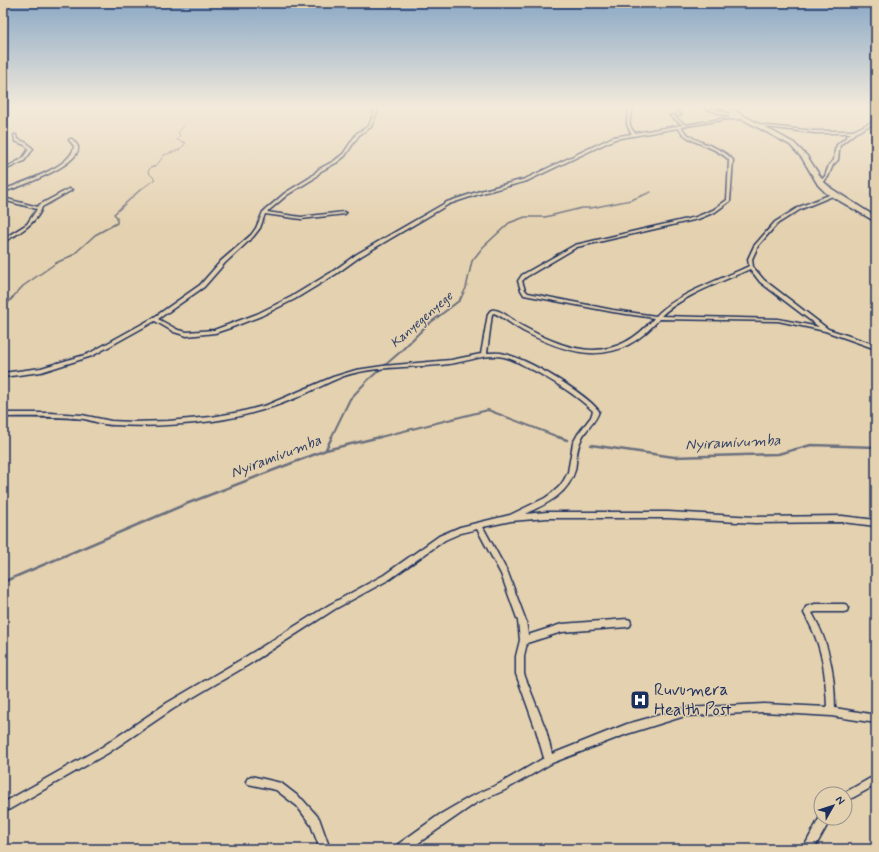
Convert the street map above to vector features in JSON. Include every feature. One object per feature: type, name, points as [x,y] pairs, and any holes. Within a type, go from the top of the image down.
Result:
[{"type":"highway","points":[[795,147],[805,157],[821,182],[834,194],[876,220]]},
{"type":"street","points":[[3,170],[23,160],[31,149],[29,147]]},
{"type":"street","points":[[3,191],[48,173],[62,165],[75,152],[76,147]]},
{"type":"street","points":[[3,375],[42,370],[90,355],[156,319],[202,286],[223,262],[252,236],[258,228],[264,213],[286,194],[312,178],[320,170],[335,162],[344,155],[349,147]]},
{"type":"street","points":[[156,319],[176,331],[187,334],[215,331],[259,315],[293,298],[334,273],[364,251],[448,203],[481,192],[526,180],[596,147]]},
{"type":"street","points":[[711,147],[724,153],[731,160],[729,200],[714,211],[696,218],[576,246],[527,274],[520,281],[523,290],[531,295],[574,304],[656,317],[778,320],[826,330],[876,347]]},
{"type":"street","points":[[821,182],[827,176],[831,165],[836,160],[838,147]]},
{"type":"street","points":[[3,241],[28,225],[37,214],[40,206],[70,190]]},
{"type":"street","points":[[826,330],[762,281],[750,268],[750,259],[756,246],[776,223],[800,208],[834,194]]},
{"type":"street","points":[[3,199],[39,208]]},
{"type":"street","points":[[264,213],[301,218],[344,213]]},
{"type":"street","points":[[484,354],[490,314],[493,311],[497,311],[512,323],[540,337],[582,352],[593,353],[623,346],[643,333],[656,317],[675,303],[750,268]]},
{"type":"street","points":[[3,414],[79,417],[117,423],[168,423],[202,420],[259,410],[279,403],[320,383],[359,371],[452,362],[471,359],[484,354],[503,355],[518,360],[561,385],[596,411],[594,417],[578,439],[572,469],[563,488],[553,496],[511,518]]},
{"type":"street","points":[[3,808],[105,750],[170,706],[245,662],[332,607],[387,577],[442,538],[460,530],[511,518],[547,515],[668,515],[724,519],[828,519],[876,523]]},
{"type":"street","points":[[478,525],[507,580],[522,621],[524,640],[520,656],[520,674],[549,760]]},
{"type":"street","points":[[831,712],[831,688],[824,647],[808,613],[809,610],[815,608],[844,608]]},
{"type":"street","points":[[524,640],[562,628],[627,623]]},
{"type":"street","points":[[401,849],[473,800],[502,787],[549,760],[628,728],[685,712],[764,708],[831,712],[876,719]]},
{"type":"street","points":[[853,793],[876,780]]},
{"type":"street","points":[[251,781],[278,786],[300,803],[315,822],[325,849]]},
{"type":"street","points":[[808,849],[821,826]]},
{"type":"waterway","points":[[139,191],[155,179],[148,172],[150,168],[157,165],[164,155],[179,150],[182,147]]},
{"type":"waterway","points":[[12,298],[23,286],[56,263],[73,255],[95,235],[117,223],[117,217],[114,214],[140,190]]},
{"type":"waterway","name":"Kanyegenyege","points":[[461,298],[466,288],[472,261],[483,247],[509,223],[525,217],[545,217],[582,208],[591,208],[631,200],[651,192]]},
{"type":"waterway","points":[[3,308],[13,297]]},
{"type":"waterway","name":"Kanyegenyege","points":[[331,438],[350,399],[368,380],[399,353],[426,326],[460,300],[461,297]]},
{"type":"waterway","name":"Nyiramivumba","points":[[380,437],[488,410],[561,438]]},
{"type":"waterway","name":"Kanyegenyege","points":[[326,449],[332,437]]},
{"type":"waterway","name":"Nyiramivumba","points":[[3,582],[186,504],[326,450],[380,437]]},
{"type":"waterway","name":"Nyiramivumba","points":[[376,438],[380,437]]},
{"type":"waterway","name":"Nyiramivumba","points":[[561,438],[567,440]]},
{"type":"waterway","name":"Nyiramivumba","points":[[591,445],[674,457],[778,454],[811,445],[876,447]]},
{"type":"place","name":"Ruvumera Health Post","points":[[640,700]]}]
